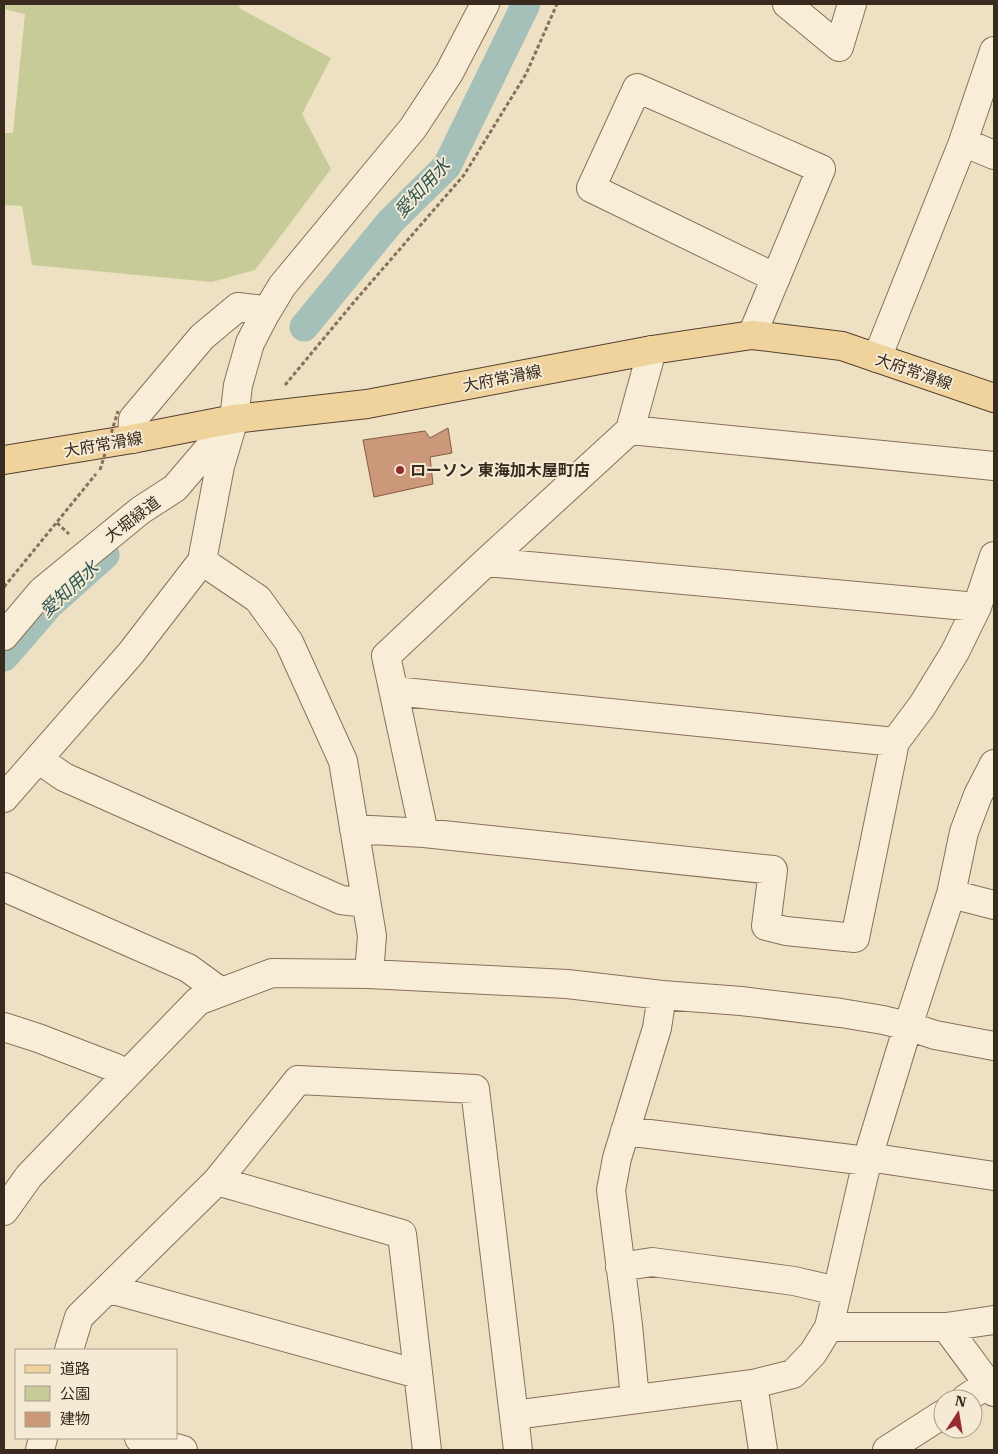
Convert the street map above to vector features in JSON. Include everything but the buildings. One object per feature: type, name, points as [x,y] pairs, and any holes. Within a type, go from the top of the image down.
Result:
[{"type":"main road","name":"大府常滑線","points":[[4,460],[132,439],[234,419],[367,404],[652,350],[752,335],[842,346],[994,398]]},
{"type":"street","points":[[4,798],[131,653],[202,561],[220,466],[234,419],[238,385],[250,343],[282,286],[413,128],[449,73],[485,4]]},
{"type":"street","points":[[787,4],[839,47],[852,4]]},
{"type":"street","points":[[877,358],[963,142],[994,51]]},
{"type":"street","points":[[752,335],[822,169],[637,88],[591,188],[776,278]]},
{"type":"street","points":[[963,142],[994,155]]},
{"type":"street","points":[[132,439],[133,419],[202,337],[238,307],[266,312]]},
{"type":"street","points":[[424,833],[386,656],[630,430],[652,350]]},
{"type":"street","name":"大堀緑道","points":[[4,636],[42,591],[142,510],[175,488],[234,419]]},
{"type":"street","points":[[630,430],[994,466]]},
{"type":"street","points":[[354,830],[424,833],[773,870],[766,926],[786,931],[855,938],[895,742],[922,706],[955,652],[977,608],[994,556]]},
{"type":"street","points":[[202,561],[258,599],[289,642],[343,761],[372,936],[369,974]]},
{"type":"street","points":[[486,562],[977,608]]},
{"type":"street","points":[[394,691],[895,742]]},
{"type":"street","points":[[38,759],[64,777],[341,900],[366,903]]},
{"type":"street","points":[[514,1415],[753,1384],[793,1374],[813,1353],[829,1328],[868,1159],[908,1026],[952,894],[964,832],[978,795],[994,764]]},
{"type":"street","points":[[4,887],[188,968],[220,992]]},
{"type":"street","points":[[952,894],[994,905]]},
{"type":"street","points":[[4,1211],[29,1176],[198,1000],[272,973],[369,974],[567,984],[662,995],[741,1001],[842,1013],[908,1026],[935,1035],[994,1046]]},
{"type":"street","points":[[635,1399],[611,1190],[617,1158],[657,1028],[662,995]]},
{"type":"street","points":[[4,1027],[116,1068],[124,1077]]},
{"type":"street","points":[[69,1349],[79,1317],[110,1289],[217,1181],[298,1080],[475,1089],[518,1450]]},
{"type":"street","points":[[625,1131],[868,1159],[994,1176]]},
{"type":"street","points":[[217,1181],[402,1234],[427,1450]]},
{"type":"street","points":[[620,1267],[652,1262],[794,1281],[837,1291]]},
{"type":"street","points":[[110,1289],[418,1374]]},
{"type":"street","points":[[829,1328],[946,1327],[994,1320]]},
{"type":"street","points":[[946,1327],[992,1387]]},
{"type":"street","points":[[753,1384],[763,1450]]},
{"type":"street","points":[[887,1450],[933,1420]]},
{"type":"street","points":[[143,1439],[183,1450]]},
{"type":"path","points":[[241,375],[284,386],[464,175],[526,74],[558,4]]},
{"type":"path","points":[[4,587],[100,470],[118,411]]},
{"type":"green space","points":[[4,4],[240,4],[239,8],[331,58],[302,114],[331,169],[255,270],[212,282],[32,265],[22,206],[4,205],[4,133],[13,133],[25,14],[4,9]]},
{"type":"waterway","name":"愛知用水","points":[[304,327],[391,221],[447,166],[526,4]]},
{"type":"waterway","name":"愛知用水","points":[[4,657],[49,605],[105,555]]},
{"type":"place","name":"ローソン 東海加木屋町店","points":[[400,470]]}]
